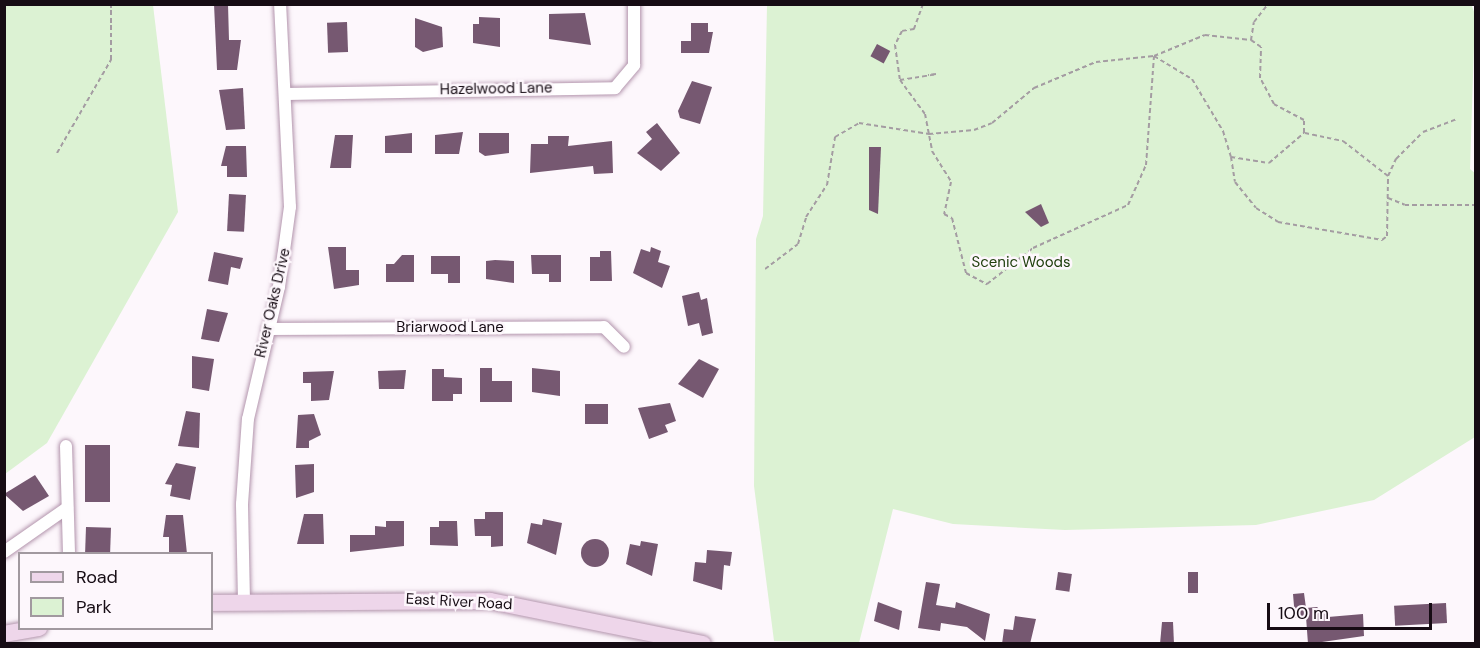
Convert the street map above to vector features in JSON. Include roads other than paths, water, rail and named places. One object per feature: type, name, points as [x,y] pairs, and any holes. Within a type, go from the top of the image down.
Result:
[{"type":"main road","name":"East River Road","points":[[213,603],[244,601],[490,602],[703,644]]},
{"type":"main road","points":[[4,634],[27,630]]},
{"type":"street","name":"River Oaks Drive","points":[[244,601],[244,461],[290,207],[280,4]]},
{"type":"street","name":"Hazelwood Lane","points":[[286,94],[615,88],[634,65],[634,4]]},
{"type":"street","name":"Briarwood Lane","points":[[268,329],[604,327],[624,347]]},
{"type":"street","points":[[66,446],[69,552]]},
{"type":"street","points":[[4,552],[68,508]]},
{"type":"park label","name":"Scenic Woods","points":[[1021,263]]}]
